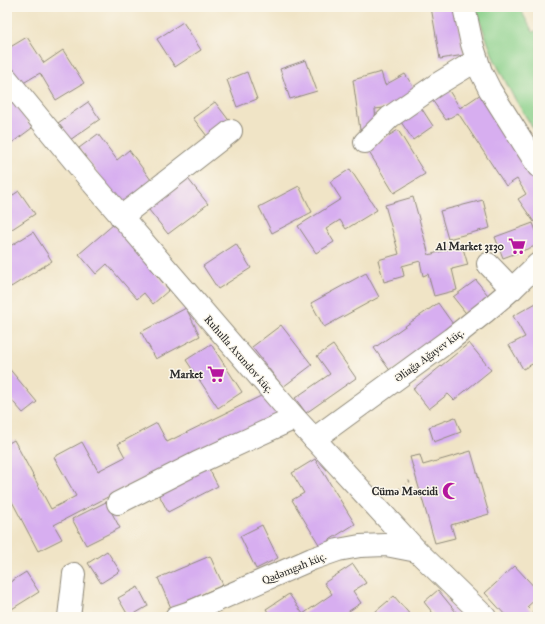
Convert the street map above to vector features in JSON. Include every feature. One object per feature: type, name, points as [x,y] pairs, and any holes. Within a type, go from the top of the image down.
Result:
[{"type":"street","points":[[464,7],[477,60],[490,90],[538,166]]},
{"type":"street","points":[[365,142],[390,116],[477,60]]},
{"type":"street","name":"Ruhulla Axundov küç.","points":[[7,79],[121,217],[295,418],[417,551],[485,617]]},
{"type":"street","points":[[121,217],[231,131]]},
{"type":"street","points":[[488,264],[512,289]]},
{"type":"street","name":"Əliağa Ağayev küç.","points":[[314,439],[486,312],[538,264]]},
{"type":"street","points":[[118,503],[198,463],[295,418]]},
{"type":"street","points":[[360,546],[368,540],[376,527],[376,507]]},
{"type":"street","name":"Qədəmgah küç.","points":[[176,617],[312,559],[338,550],[360,546],[386,545],[417,551]]},
{"type":"street","points":[[69,617],[74,574]]},
{"type":"green space","points":[[475,7],[519,7],[533,32],[538,30],[538,136],[513,96],[494,59]]},
{"type":"building","points":[[431,7],[456,7],[464,55],[440,59]]},
{"type":"building","points":[[7,22],[11,28],[7,31]]},
{"type":"building","points":[[183,22],[201,50],[175,67],[157,39]]},
{"type":"building","points":[[27,37],[44,63],[63,50],[84,83],[56,100],[40,73],[20,85],[7,63],[7,49]]},
{"type":"building","points":[[306,60],[317,91],[290,99],[280,69]]},
{"type":"building","points":[[247,72],[257,99],[237,107],[227,80]]},
{"type":"building","points":[[381,72],[385,85],[405,74],[416,91],[391,107],[375,109],[376,124],[360,130],[353,80]]},
{"type":"building","points":[[446,86],[460,108],[481,94],[538,181],[538,220],[534,222],[518,199],[526,194],[517,179],[506,186],[458,113],[446,120],[430,97]]},
{"type":"building","points":[[7,92],[32,128],[9,145],[7,142]]},
{"type":"building","points":[[88,102],[100,119],[70,140],[58,123]]},
{"type":"building","points":[[215,102],[231,123],[210,140],[193,118]]},
{"type":"building","points":[[420,106],[433,126],[413,140],[399,119]]},
{"type":"building","points":[[398,130],[425,174],[394,193],[367,149]]},
{"type":"building","points":[[98,134],[117,160],[129,150],[154,184],[122,207],[79,148]]},
{"type":"building","points":[[350,169],[377,210],[346,229],[340,220],[326,229],[334,242],[316,253],[298,226],[341,199],[330,182]]},
{"type":"building","points":[[185,175],[208,204],[168,234],[145,205]]},
{"type":"building","points":[[299,186],[312,212],[272,233],[259,207]]},
{"type":"building","points":[[19,191],[35,214],[12,229],[7,222],[7,199]]},
{"type":"building","points":[[413,197],[429,255],[462,245],[468,265],[452,269],[457,290],[434,296],[428,274],[423,276],[420,261],[402,266],[404,276],[384,282],[378,260],[399,254],[385,205]]},
{"type":"building","points":[[483,200],[490,228],[448,239],[440,211]]},
{"type":"building","points":[[533,223],[538,236],[538,245],[503,258],[495,237]]},
{"type":"building","points":[[114,224],[169,290],[153,304],[144,293],[137,299],[107,264],[96,274],[79,254]]},
{"type":"building","points":[[33,232],[52,261],[11,287],[7,281],[7,248]]},
{"type":"building","points":[[236,244],[251,268],[218,289],[203,266]]},
{"type":"building","points":[[366,273],[379,297],[324,327],[311,303]]},
{"type":"building","points":[[476,280],[491,299],[469,317],[453,297]]},
{"type":"building","points":[[538,302],[538,361],[523,369],[509,345],[525,337],[513,316]]},
{"type":"building","points":[[438,303],[455,327],[391,372],[374,348]]},
{"type":"building","points":[[186,308],[200,336],[156,359],[141,332]]},
{"type":"building","points":[[281,325],[312,365],[283,387],[252,347]]},
{"type":"building","points":[[469,343],[491,370],[454,400],[448,394],[429,409],[413,389]]},
{"type":"building","points":[[211,344],[242,392],[218,408],[186,360]]},
{"type":"building","points":[[333,345],[356,378],[306,413],[295,398],[330,374],[317,356]]},
{"type":"building","points":[[7,366],[37,402],[23,413],[7,395]]},
{"type":"building","points":[[265,394],[282,414],[127,487],[54,525],[62,539],[38,551],[7,492],[7,444],[14,440],[51,509],[76,496],[54,457],[82,442],[98,471],[125,457],[118,444],[157,423],[167,442]]},
{"type":"building","points":[[455,417],[461,432],[434,442],[429,427]]},
{"type":"building","points":[[471,451],[489,514],[451,525],[455,538],[435,543],[410,457],[420,455],[423,465]]},
{"type":"building","points":[[315,459],[355,524],[320,546],[292,500],[304,493],[292,473]]},
{"type":"building","points":[[207,465],[218,486],[168,512],[157,491]]},
{"type":"building","points":[[106,502],[120,528],[86,545],[72,519]]},
{"type":"building","points":[[262,525],[278,558],[256,569],[240,536]]},
{"type":"building","points":[[107,551],[120,571],[101,583],[88,563]]},
{"type":"building","points":[[210,556],[223,585],[171,608],[158,578]]},
{"type":"building","points":[[353,564],[366,583],[353,591],[361,603],[340,617],[271,617],[266,609],[289,594],[303,614],[332,594],[324,583]]},
{"type":"building","points":[[515,566],[538,591],[538,597],[527,607],[537,617],[507,617],[485,593]]},
{"type":"building","points":[[26,572],[39,592],[7,612],[7,584]]},
{"type":"building","points":[[138,587],[148,606],[129,617],[118,598]]},
{"type":"building","points":[[438,590],[460,617],[436,617],[424,602]]},
{"type":"building","points":[[394,596],[412,617],[369,617]]},
{"type":"place","name":"Al Market 3130","points":[[517,246]]},
{"type":"place","name":"Market","points":[[216,374]]},
{"type":"place","name":"Cümə Məscidi","points":[[451,491]]}]
